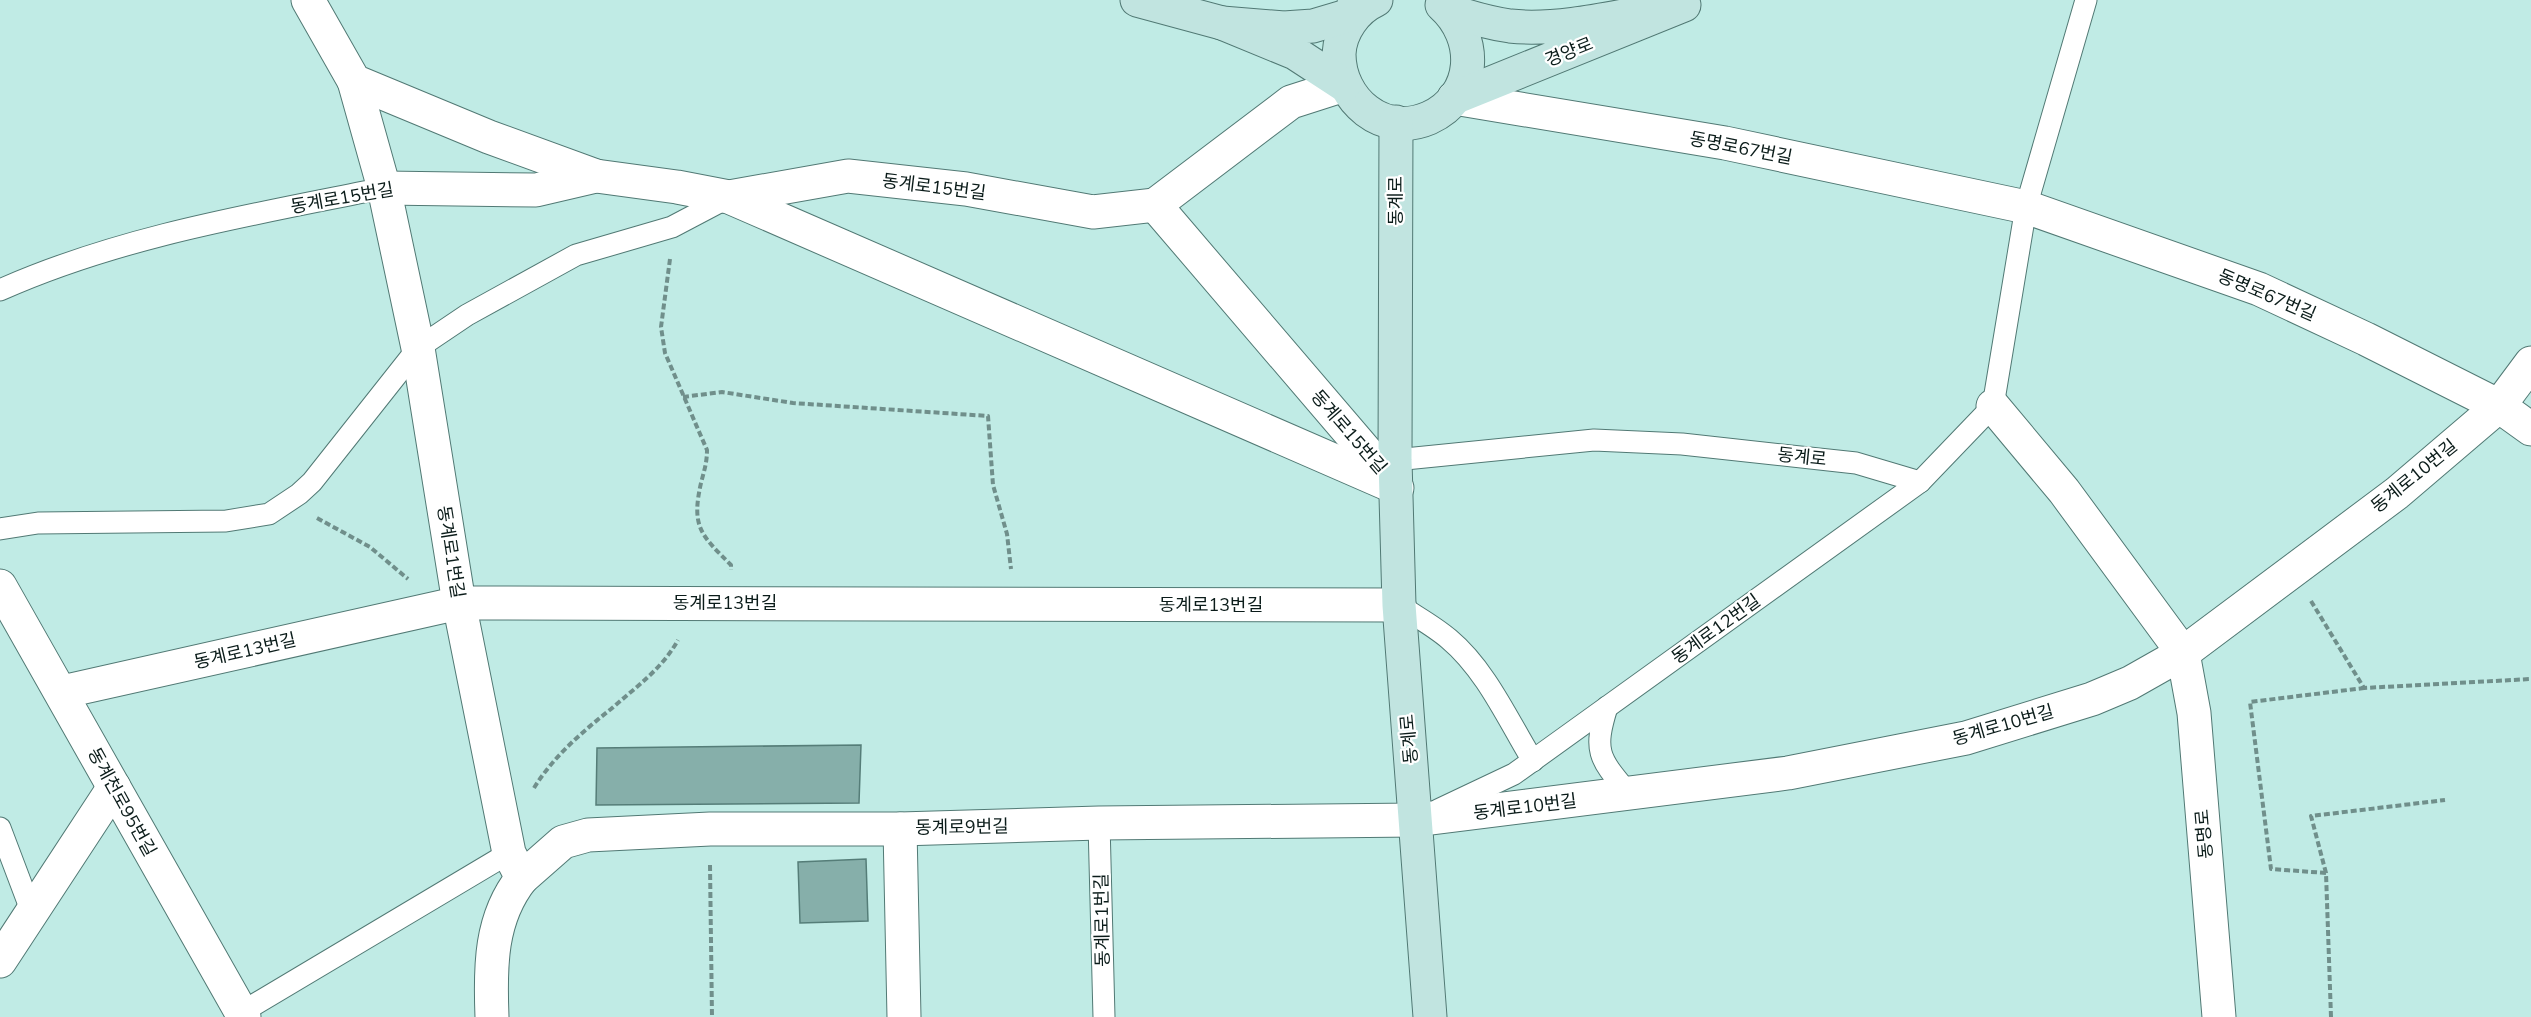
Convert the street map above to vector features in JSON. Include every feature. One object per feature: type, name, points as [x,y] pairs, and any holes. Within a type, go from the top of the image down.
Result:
[{"type":"street","name":"동계로1번길","points":[[308,0],[354,81],[384,188],[418,348],[449,605],[516,866]]},
{"type":"street","points":[[1138,0],[1222,22],[1295,53],[1344,85]]},
{"type":"street","name":"경양로","points":[[1439,3],[1482,21],[1512,26],[1556,26],[1691,2]]},
{"type":"street","name":"경양로","points":[[1344,85],[1361,107],[1371,114],[1396,122],[1413,122],[1428,118],[1454,98],[1691,2]]},
{"type":"street","name":"경양로","points":[[1439,3],[1460,25],[1467,43],[1468,63],[1464,81],[1454,98]]},
{"type":"street","points":[[1222,22],[1294,28],[1313,26],[1362,4]]},
{"type":"street","points":[[1344,85],[1339,67],[1340,47],[1345,29],[1362,4]]},
{"type":"street","points":[[354,81],[489,137],[596,176]]},
{"type":"street","points":[[1155,205],[1291,102],[1344,85]]},
{"type":"street","name":"동명로67번길","points":[[1454,98],[1725,143],[2026,207],[2259,289],[2367,339],[2499,406],[2531,429]]},
{"type":"street","name":"동계로","points":[[1396,122],[1396,474],[1399,605],[1430,1017]]},
{"type":"street","name":"동계로15번길","points":[[384,188],[536,190],[596,176],[729,196],[1396,474]]},
{"type":"street","name":"동계로15번길","points":[[729,196],[848,176],[966,189],[1093,212],[1155,205],[1396,474]]},
{"type":"street","points":[[2499,406],[2531,363]]},
{"type":"street","points":[[1993,406],[2064,491],[2183,653]]},
{"type":"street","name":"동계로10번길","points":[[1416,820],[1788,773],[1966,738],[2092,699],[2130,683],[2183,653],[2292,569],[2397,493],[2499,406]]},
{"type":"street","name":"동계천로95번길","points":[[0,586],[243,1015]]},
{"type":"street","name":"동계로13번길","points":[[62,692],[449,605],[686,603],[1399,605]]},
{"type":"street","name":"동명로","points":[[2183,653],[2194,712],[2219,1017]]},
{"type":"street","points":[[0,961],[31,910],[114,787]]},
{"type":"street","name":"동계로9번길","points":[[516,866],[563,842],[588,835],[710,829],[1416,820]]},
{"type":"street","points":[[900,828],[904,1017]]},
{"type":"street","points":[[492,1017],[491,957],[499,919],[512,890],[516,866]]},
{"type":"lane","points":[[1993,406],[2026,207],[2086,0]]},
{"type":"lane","name":"동계로15번길","points":[[0,290],[35,274],[201,225],[384,188]]},
{"type":"lane","name":"동계로15번길","points":[[418,348],[467,315],[576,255],[672,227],[729,196]]},
{"type":"lane","points":[[0,529],[38,523],[226,521],[269,514],[290,501],[312,482],[418,348]]},
{"type":"lane","name":"동계로12번길","points":[[1416,820],[1514,774],[1533,761],[1920,482],[1993,406]]},
{"type":"lane","name":"동계로","points":[[1396,474],[1594,440],[1682,444],[1856,463],[1920,482]]},
{"type":"lane","points":[[1399,605],[1449,638],[1467,657],[1483,678],[1533,761]]},
{"type":"lane","points":[[1607,707],[1599,734],[1599,751],[1609,770],[1628,793]]},
{"type":"lane","name":"동계로1번길","points":[[1099,824],[1104,1017]]},
{"type":"lane","points":[[0,828],[31,910]]},
{"type":"lane","points":[[243,1015],[516,866]]},
{"type":"path","points":[[672,227],[662,327],[665,353],[707,450],[707,464],[697,501],[700,531],[731,565],[733,603]]},
{"type":"path","points":[[683,397],[722,392],[793,403],[988,416],[993,485],[1007,534],[1012,571],[1012,604]]},
{"type":"path","points":[[290,501],[370,547],[449,605]]},
{"type":"path","points":[[2292,569],[2364,688]]},
{"type":"path","points":[[531,792],[545,770],[563,752],[654,674],[682,633],[686,603]]},
{"type":"path","points":[[2326,873],[2271,869],[2250,702],[2364,688],[2531,679]]},
{"type":"path","points":[[2331,1017],[2326,873],[2311,816],[2445,800]]},
{"type":"path","points":[[710,829],[712,1017]]},
{"type":"building","points":[[861,745],[859,803],[596,805],[597,748]]},
{"type":"building","points":[[866,859],[868,921],[800,923],[798,862]]}]
